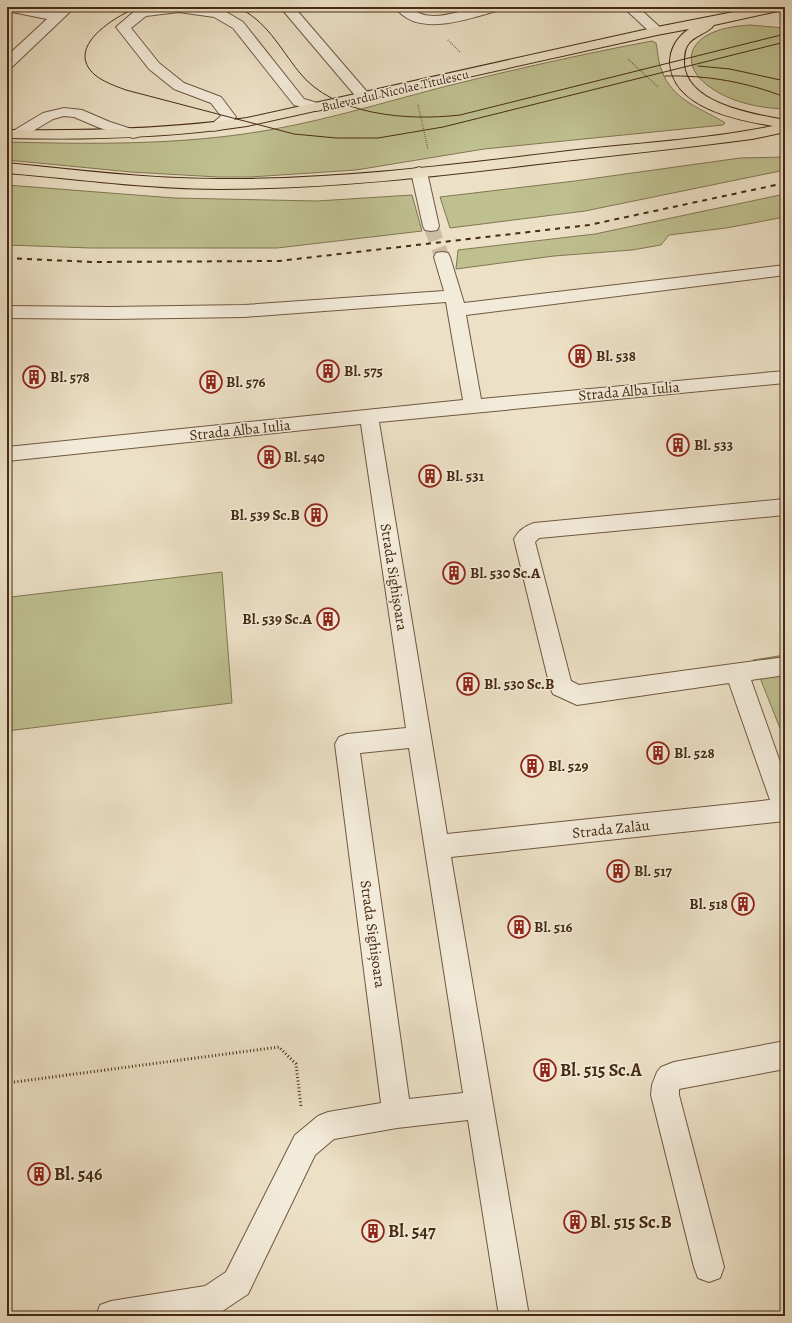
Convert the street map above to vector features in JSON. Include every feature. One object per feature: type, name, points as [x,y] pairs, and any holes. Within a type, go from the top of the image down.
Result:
[{"type":"main road","name":"Bulevardul Nicolae Titulescu","points":[[13,134],[82,136],[133,134],[215,127],[316,107],[657,31],[726,19],[768,8]]},
{"type":"main road","points":[[768,8],[785,18]]},
{"type":"main road","points":[[785,18],[760,16],[726,19],[690,34],[682,42],[676,59],[676,70],[681,80],[690,91],[705,101],[741,115],[785,124]]},
{"type":"main road","points":[[657,31],[676,59]]},
{"type":"main road","points":[[7,168],[132,180],[195,184],[328,180],[426,171],[728,138],[785,128]]},
{"type":"street","points":[[7,7],[57,17]]},
{"type":"street","points":[[7,64],[68,7]]},
{"type":"street","points":[[286,7],[363,96]]},
{"type":"street","points":[[402,7],[415,18],[429,21],[440,20],[495,7]]},
{"type":"street","points":[[630,7],[657,31]]},
{"type":"street","points":[[215,127],[229,117],[216,100],[179,86],[154,66],[123,28],[142,12],[179,8],[218,14],[238,25],[299,102],[316,107]]},
{"type":"street","points":[[13,134],[48,116],[64,112],[77,112],[105,125],[133,134]]},
{"type":"street","points":[[426,171],[431,226]]},
{"type":"street","points":[[442,257],[455,303],[473,406]]},
{"type":"street","points":[[7,312],[111,313],[244,311],[455,303],[785,270]]},
{"type":"street","name":"Strada Alba Iulia","points":[[7,454],[473,406],[785,377]]},
{"type":"street","name":"Strada Sighișoara","points":[[369,417],[419,737],[514,1316]]},
{"type":"street","points":[[785,507],[534,531],[524,539],[561,687],[577,695],[785,666]]},
{"type":"street","points":[[737,673],[785,810]]},
{"type":"street","name":"Strada Sighișoara","points":[[397,1114],[347,744],[419,737]]},
{"type":"street","name":"Strada Zalău","points":[[437,847],[785,810]]},
{"type":"street","points":[[709,1267],[664,1088],[671,1076],[678,1074],[785,1055]]},
{"type":"street","points":[[111,1316],[210,1301],[237,1283],[305,1146],[328,1126],[397,1114],[480,1105]]},
{"type":"path","points":[[413,85],[426,171]]},
{"type":"path","points":[[7,1083],[279,1047],[296,1064],[305,1146]]},
{"type":"green space","points":[[750,25],[785,28],[785,109],[765,107],[734,100],[707,85],[694,71],[691,56],[693,49],[698,42],[714,32],[723,29]]},
{"type":"green space","points":[[652,41],[656,43],[661,68],[666,81],[672,89],[687,101],[725,123],[723,125],[484,149],[356,170],[250,177],[218,177],[131,172],[7,160],[7,142],[156,142],[215,138],[269,130],[319,120],[521,68]]},
{"type":"green space","points":[[785,157],[785,170],[585,211],[450,228],[440,197],[575,181],[740,158]]},
{"type":"green space","points":[[7,185],[174,198],[317,201],[412,195],[422,231],[277,248],[91,248],[7,245]]},
{"type":"green space","points":[[785,194],[785,217],[726,228],[669,235],[661,245],[632,250],[554,256],[456,269],[458,250],[595,234]]},
{"type":"green space","points":[[222,572],[232,703],[7,731],[7,650],[11,597]]},
{"type":"green space","points":[[785,655],[785,741],[753,660]]},
{"type":"tunnel","points":[[431,226],[442,257]]},
{"type":"tram line","points":[[138,7],[106,25],[96,34],[89,44],[85,54],[87,64],[98,77],[110,84],[126,90],[294,134],[336,138],[378,138],[443,127],[785,42]]},
{"type":"tram line","points":[[237,7],[256,19],[272,35],[299,72],[314,87],[332,98],[352,107],[395,116],[440,117],[460,115],[785,34]]},
{"type":"tram line","points":[[698,66],[730,69],[785,81]]},
{"type":"tram line","points":[[665,76],[726,80],[756,87],[785,97]]},
{"type":"railway","points":[[7,258],[91,262],[279,261],[589,225],[785,183]]},
{"type":"place","name":"Bl. 538","points":[[580,356]]},
{"type":"place","name":"Bl. 575","points":[[328,371]]},
{"type":"place","name":"Bl. 578","points":[[34,377]]},
{"type":"place","name":"Bl. 576","points":[[211,382]]},
{"type":"place","name":"Bl. 533","points":[[678,445]]},
{"type":"place","name":"Bl. 540","points":[[269,457]]},
{"type":"place","name":"Bl. 531","points":[[430,476]]},
{"type":"place","name":"Bl. 539 Sc.B","points":[[316,515]]},
{"type":"place","name":"Bl. 530 Sc.A","points":[[454,573]]},
{"type":"place","name":"Bl. 539 Sc.A","points":[[328,619]]},
{"type":"place","name":"Bl. 530 Sc.B","points":[[468,684]]},
{"type":"place","name":"Bl. 528","points":[[658,753]]},
{"type":"place","name":"Bl. 529","points":[[532,766]]},
{"type":"place","name":"Bl. 517","points":[[618,871]]},
{"type":"place","name":"Bl. 518","points":[[743,904]]},
{"type":"place","name":"Bl. 516","points":[[519,927]]},
{"type":"place","name":"Bl. 515 Sc.A","points":[[545,1070]]},
{"type":"place","name":"Bl. 546","points":[[39,1174]]},
{"type":"place","name":"Bl. 515 Sc.B","points":[[575,1222]]},
{"type":"place","name":"Bl. 547","points":[[373,1231]]}]
